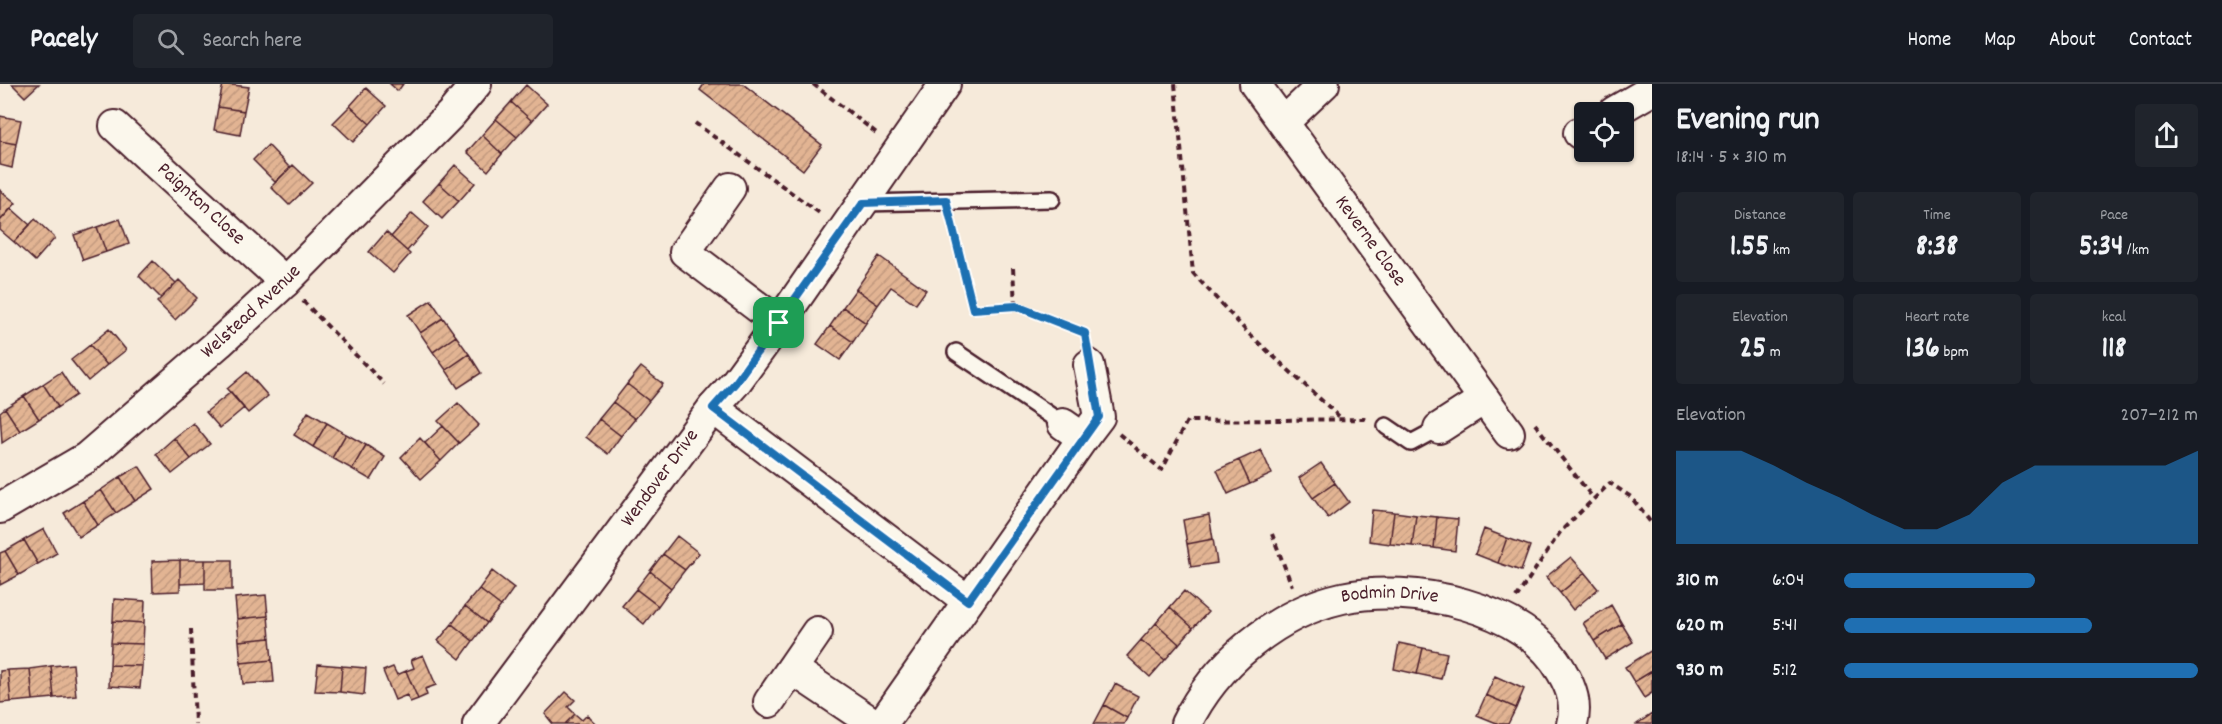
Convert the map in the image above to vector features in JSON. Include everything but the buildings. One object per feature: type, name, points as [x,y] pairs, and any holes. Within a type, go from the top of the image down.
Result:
[{"type":"street","name":"Welstead Avenue","points":[[0,508],[86,458],[219,343],[285,282],[451,114],[476,84]]},
{"type":"street","name":"Wendover Drive","points":[[478,724],[713,408],[736,382],[945,84]]},
{"type":"street","name":"Keverne Close","points":[[1255,84],[1509,433]]},
{"type":"street","points":[[1284,122],[1324,84]]},
{"type":"street","points":[[1631,102],[1652,90]]},
{"type":"street","name":"Paignton Close","points":[[115,126],[285,282]]},
{"type":"street","points":[[730,188],[684,252],[779,323]]},
{"type":"street","points":[[882,724],[968,601],[1082,426],[1089,365]]},
{"type":"street","points":[[1438,428],[1484,399]]},
{"type":"street","points":[[713,408],[968,601]]},
{"type":"street","name":"Bodmin Drive","points":[[1186,724],[1215,680],[1241,651],[1274,628],[1302,612],[1341,598],[1375,593],[1412,593],[1443,598],[1502,618],[1533,636],[1556,660],[1572,688],[1575,713],[1572,724]]},
{"type":"street","points":[[769,702],[817,632]]},
{"type":"street","points":[[792,669],[874,724]]},
{"type":"lane","points":[[863,203],[1052,199]]},
{"type":"lane","points":[[956,352],[1082,426]]},
{"type":"lane","points":[[1386,426],[1411,443],[1438,428]]},
{"type":"path","points":[[813,84],[899,150]]},
{"type":"path","points":[[1176,84],[1193,273],[1249,334],[1342,419]]},
{"type":"path","points":[[696,123],[844,231]]},
{"type":"path","points":[[946,200],[973,309],[1016,306],[1085,333],[1089,365]]},
{"type":"path","points":[[1013,268],[1016,306]]},
{"type":"path","points":[[285,282],[384,384]]},
{"type":"path","points":[[1082,426],[1162,470],[1186,421],[1373,418],[1386,426]]},
{"type":"path","points":[[1509,433],[1536,424],[1593,498]]},
{"type":"path","points":[[1502,618],[1561,531],[1610,483],[1631,497],[1652,524]]},
{"type":"path","points":[[1272,534],[1302,612]]},
{"type":"path","points":[[191,629],[195,724]]},
{"type":"route","points":[[946,200],[973,309],[1016,306],[1085,333],[1099,417],[968,601],[713,408],[736,382],[779,323],[863,203],[946,200]]}]
